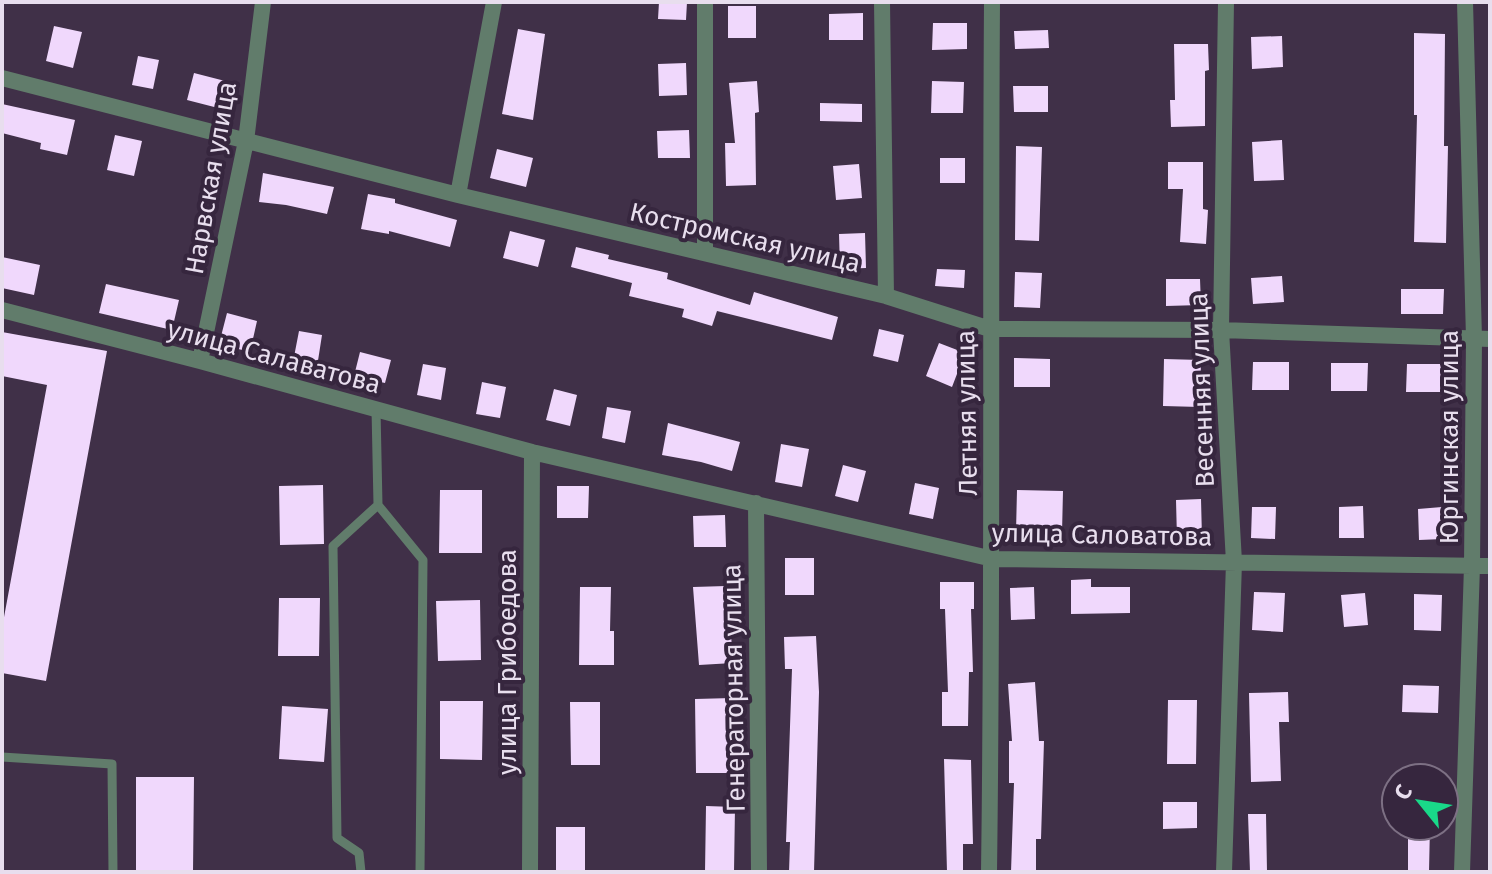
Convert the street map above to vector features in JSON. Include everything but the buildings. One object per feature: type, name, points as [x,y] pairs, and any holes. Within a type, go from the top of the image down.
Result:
[{"type":"street","name":"Нарвская улица","points":[[200,361],[246,141],[263,2]]},
{"type":"street","points":[[458,195],[494,2]]},
{"type":"street","points":[[705,2],[705,253]]},
{"type":"street","points":[[882,2],[886,296]]},
{"type":"street","name":"Летняя улица","points":[[989,872],[993,559],[990,329],[992,2]]},
{"type":"street","name":"Весенняя улица","points":[[1224,872],[1234,562],[1221,330],[1226,2]]},
{"type":"street","name":"Юргинская улица","points":[[1462,872],[1482,339],[1465,2]]},
{"type":"street","name":"Костромская улица","points":[[2,78],[458,195],[886,296],[990,329],[1221,330],[1482,339]]},
{"type":"street","name":"улица Салаватова","points":[[2,310],[532,452]]},
{"type":"street","name":"улица Саловатова","points":[[532,452],[993,559],[1490,566]]},
{"type":"street","name":"улица Грибоедова","points":[[530,872],[532,452]]},
{"type":"street","name":"Генераторная улица","points":[[756,503],[759,872]]},
{"type":"lane","points":[[376,409],[378,505],[423,560],[420,872]]},
{"type":"lane","points":[[361,872],[359,853],[337,838],[333,546],[378,505]]},
{"type":"lane","points":[[2,757],[112,764],[113,872]]}]
